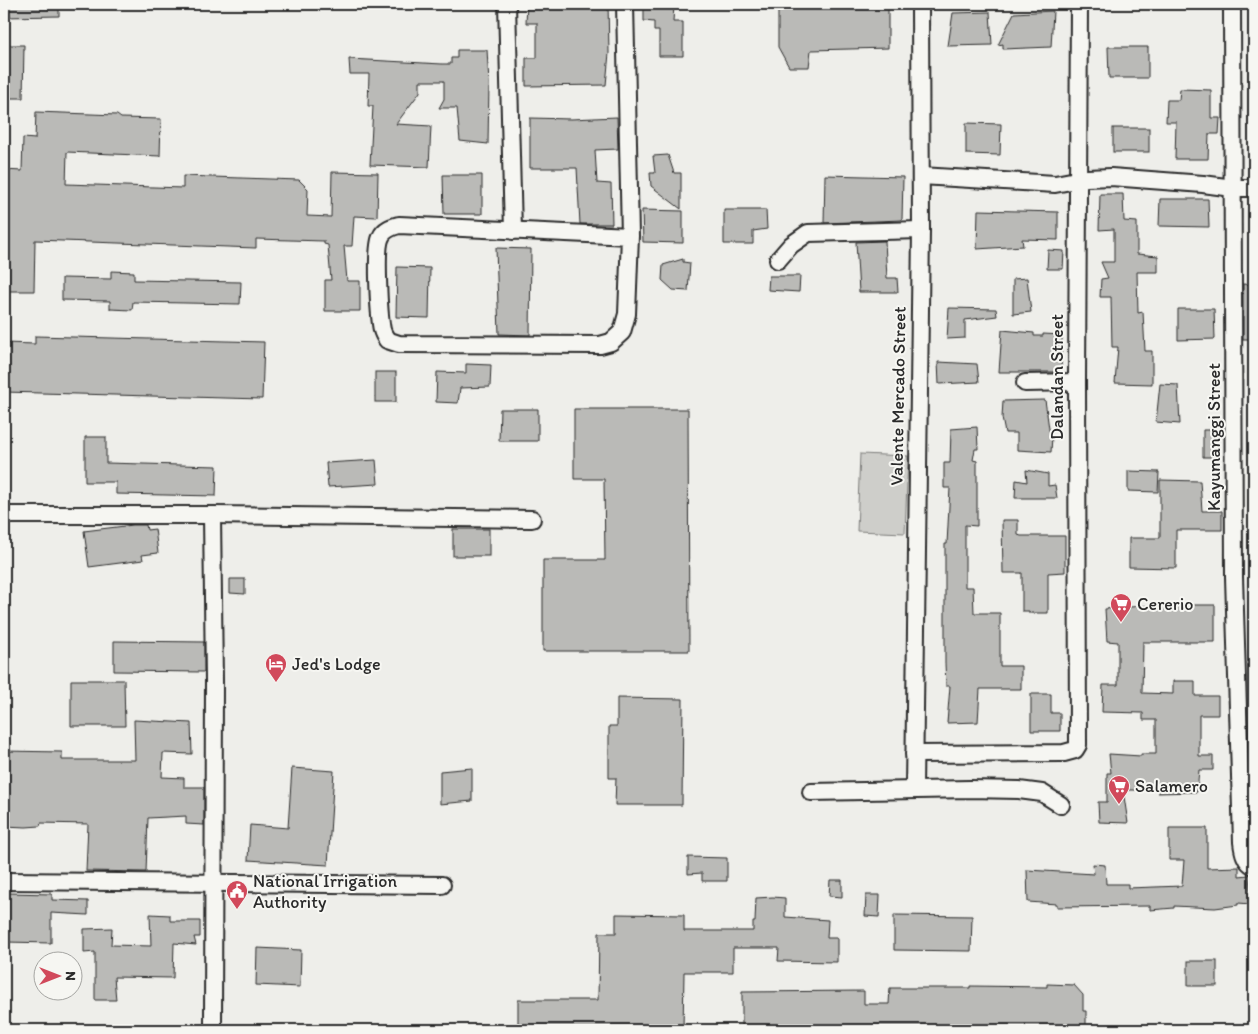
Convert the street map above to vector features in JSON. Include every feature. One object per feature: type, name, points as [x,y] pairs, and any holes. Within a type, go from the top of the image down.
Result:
[{"type":"street","points":[[507,4],[513,231]]},
{"type":"street","points":[[625,4],[630,236],[627,314],[622,332],[611,342],[600,345],[399,344],[387,340],[383,333],[380,320],[378,250],[381,236],[388,228],[400,225],[630,236]]},
{"type":"street","name":"Valente Mercado Street","points":[[914,789],[920,230],[920,4]]},
{"type":"street","name":"Dalandan Street","points":[[914,754],[1064,753],[1075,750],[1078,744],[1079,4]]},
{"type":"street","name":"Kayumanggi Street","points":[[1232,4],[1234,576],[1242,832],[1244,853],[1250,864],[1254,866]]},
{"type":"street","points":[[920,176],[1055,184],[1078,179],[1111,177],[1233,188],[1254,188]]},
{"type":"street","points":[[778,260],[801,236],[808,234],[920,230]]},
{"type":"street","points":[[1025,383],[1077,382]]},
{"type":"street","points":[[4,515],[212,515],[532,519]]},
{"type":"street","points":[[212,515],[214,681],[213,1030]]},
{"type":"street","points":[[811,792],[914,789],[1025,790],[1042,793],[1061,805]]},
{"type":"street","points":[[4,881],[442,885]]},
{"type":"shaded area","points":[[860,454],[908,456],[905,533],[857,531]]},
{"type":"building","points":[[4,4],[59,4],[59,16],[4,17]]},
{"type":"building","points":[[527,4],[608,4],[609,53],[606,85],[526,86],[526,58],[537,58],[537,23],[526,23]]},
{"type":"building","points":[[644,4],[674,4],[673,22],[683,22],[683,56],[659,56],[659,31],[654,31],[654,22],[644,21]]},
{"type":"building","points":[[778,4],[888,4],[888,48],[811,50],[809,67],[789,67],[778,47]]},
{"type":"building","points":[[1053,11],[1051,47],[1003,49],[1003,44],[998,45],[1014,13]]},
{"type":"building","points":[[990,12],[992,45],[948,46],[953,13]]},
{"type":"building","points":[[4,45],[24,45],[23,98],[4,98]]},
{"type":"building","points":[[1108,47],[1148,47],[1148,78],[1109,78]]},
{"type":"building","points":[[457,50],[487,50],[489,83],[488,144],[460,141],[457,108],[439,108],[444,99],[444,81],[420,81],[420,92],[396,124],[431,126],[429,167],[370,165],[373,106],[368,106],[369,74],[350,74],[349,59],[451,64],[451,58],[457,58]]},
{"type":"building","points":[[1180,89],[1211,90],[1211,118],[1220,118],[1219,134],[1209,134],[1208,159],[1175,159],[1176,122],[1166,122],[1167,100],[1179,100]]},
{"type":"building","points":[[36,112],[117,115],[121,118],[161,119],[160,156],[67,152],[66,184],[183,188],[183,176],[299,180],[308,189],[307,216],[331,217],[332,172],[378,173],[377,217],[354,216],[352,246],[344,246],[347,281],[360,281],[360,311],[325,311],[325,280],[331,280],[328,245],[324,244],[324,241],[256,239],[256,248],[35,240],[34,291],[4,291],[4,170],[22,171],[23,138],[35,139]]},
{"type":"building","points":[[617,117],[618,149],[595,150],[597,183],[611,184],[612,224],[580,224],[577,168],[530,168],[530,118]]},
{"type":"building","points":[[966,123],[1001,124],[1000,155],[966,154]]},
{"type":"building","points":[[1113,128],[1149,128],[1149,152],[1113,152]]},
{"type":"building","points":[[668,155],[674,173],[681,173],[681,209],[651,186],[650,173],[655,173],[653,156]]},
{"type":"building","points":[[443,175],[482,175],[482,214],[444,214]]},
{"type":"building","points":[[825,175],[903,177],[902,220],[824,223]]},
{"type":"building","points":[[1100,194],[1123,194],[1124,221],[1137,222],[1137,254],[1158,256],[1158,272],[1137,272],[1138,313],[1143,312],[1145,351],[1152,351],[1152,384],[1115,383],[1118,347],[1112,347],[1111,297],[1100,297],[1101,279],[1108,278],[1101,262],[1114,262],[1114,229],[1099,230]]},
{"type":"building","points":[[1160,199],[1208,199],[1209,227],[1159,226]]},
{"type":"building","points":[[642,210],[683,211],[683,243],[643,242]]},
{"type":"building","points":[[724,210],[766,210],[767,229],[753,231],[753,244],[724,244]]},
{"type":"building","points":[[978,210],[1058,212],[1058,240],[1022,239],[1023,246],[977,249]]},
{"type":"building","points":[[885,241],[887,278],[897,278],[898,292],[859,292],[856,242]]},
{"type":"building","points":[[496,248],[531,249],[530,335],[499,334]]},
{"type":"building","points":[[1048,250],[1064,251],[1063,269],[1047,269]]},
{"type":"building","points":[[683,259],[683,262],[690,263],[688,291],[673,290],[662,280],[663,265]]},
{"type":"building","points":[[397,267],[430,268],[429,318],[396,317]]},
{"type":"building","points":[[111,271],[134,272],[134,280],[241,282],[240,304],[133,302],[132,310],[110,309],[110,301],[62,300],[62,278],[111,279]]},
{"type":"building","points":[[769,276],[800,276],[799,292],[768,290]]},
{"type":"building","points":[[1027,278],[1031,312],[1013,314],[1013,279]]},
{"type":"building","points":[[1243,284],[1254,285],[1254,339],[1243,339]]},
{"type":"building","points":[[949,308],[996,309],[997,316],[965,320],[965,338],[947,339]]},
{"type":"building","points":[[1178,309],[1214,309],[1215,339],[1178,340]]},
{"type":"building","points":[[1002,330],[1034,333],[1034,336],[1043,336],[1043,334],[1062,335],[1061,372],[999,372]]},
{"type":"building","points":[[35,336],[264,342],[262,399],[4,392],[4,343],[35,344]]},
{"type":"building","points":[[938,362],[977,364],[979,382],[939,384]]},
{"type":"building","points":[[466,364],[491,365],[490,387],[460,388],[458,403],[436,402],[437,372],[466,373]]},
{"type":"building","points":[[375,372],[396,372],[396,402],[375,402]]},
{"type":"building","points":[[1160,384],[1178,385],[1180,424],[1156,422]]},
{"type":"building","points":[[1045,400],[1050,436],[1052,436],[1051,452],[1017,450],[1017,433],[1005,433],[1002,418],[1003,401]]},
{"type":"building","points":[[500,409],[538,409],[538,441],[499,441]]},
{"type":"building","points":[[574,409],[688,409],[689,651],[543,651],[543,560],[605,560],[604,479],[574,479]]},
{"type":"building","points":[[977,427],[978,449],[975,449],[973,460],[977,461],[977,526],[965,525],[965,587],[973,587],[974,613],[1000,613],[1000,666],[1021,666],[1021,689],[980,689],[978,722],[947,723],[950,686],[946,686],[945,663],[945,544],[947,544],[950,488],[944,488],[944,463],[950,463],[951,429]]},
{"type":"building","points":[[1203,430],[1216,430],[1217,457],[1203,457]]},
{"type":"building","points":[[85,437],[106,437],[106,463],[217,466],[216,496],[116,494],[116,482],[85,482]]},
{"type":"building","points":[[376,460],[378,484],[328,487],[326,463]]},
{"type":"building","points":[[1026,470],[1048,474],[1048,486],[1055,485],[1057,498],[1015,498],[1016,480],[1027,482]]},
{"type":"building","points":[[1128,471],[1159,472],[1158,492],[1128,491]]},
{"type":"building","points":[[1160,480],[1200,481],[1202,511],[1222,511],[1222,530],[1176,530],[1176,568],[1129,567],[1129,538],[1160,538]]},
{"type":"building","points":[[1002,520],[1018,520],[1018,535],[1021,536],[1065,536],[1065,572],[1048,573],[1048,613],[1022,611],[1022,573],[1003,573]]},
{"type":"building","points":[[146,525],[147,530],[155,529],[158,553],[142,555],[143,560],[89,567],[84,531]]},
{"type":"building","points":[[453,529],[489,529],[489,556],[453,556]]},
{"type":"building","points":[[230,579],[245,579],[245,594],[230,593]]},
{"type":"building","points":[[1156,605],[1215,605],[1215,642],[1143,642],[1142,693],[1173,694],[1173,681],[1195,681],[1195,696],[1218,696],[1218,715],[1199,715],[1199,756],[1213,756],[1213,770],[1199,770],[1197,792],[1158,793],[1158,790],[1123,790],[1128,823],[1099,822],[1098,802],[1107,802],[1107,773],[1111,773],[1109,754],[1141,756],[1141,754],[1156,754],[1156,720],[1143,720],[1143,713],[1102,712],[1103,685],[1118,685],[1118,642],[1107,641],[1105,609]]},
{"type":"building","points":[[114,641],[204,642],[204,672],[114,671]]},
{"type":"building","points":[[71,680],[124,680],[125,726],[71,726]]},
{"type":"building","points":[[1031,694],[1051,694],[1051,713],[1060,713],[1060,731],[1031,731]]},
{"type":"building","points":[[617,698],[683,699],[682,805],[615,805],[616,778],[609,778],[609,726],[617,726]]},
{"type":"building","points":[[134,720],[191,723],[192,754],[163,753],[162,777],[184,778],[184,787],[204,787],[204,825],[186,824],[186,816],[148,818],[146,872],[86,871],[88,824],[41,823],[40,826],[4,826],[4,751],[62,752],[62,760],[135,760]]},
{"type":"building","points":[[292,768],[334,771],[328,865],[248,860],[250,825],[288,828]]},
{"type":"building","points":[[472,768],[472,801],[440,804],[440,771]]},
{"type":"building","points":[[1169,828],[1207,828],[1207,868],[1239,867],[1239,876],[1249,875],[1251,904],[1238,903],[1238,905],[1215,908],[1174,906],[1174,908],[1150,910],[1150,906],[1057,907],[1057,904],[1028,902],[1027,870],[1094,874],[1093,864],[1105,865],[1106,884],[1128,884],[1128,888],[1182,886],[1184,860],[1169,860]]},
{"type":"building","points":[[688,857],[727,858],[727,881],[702,881],[702,873],[688,874]]},
{"type":"building","points":[[830,880],[842,880],[842,897],[829,896]]},
{"type":"building","points":[[7,893],[52,894],[52,900],[88,901],[88,915],[51,913],[51,943],[6,942]]},
{"type":"building","points":[[866,895],[880,895],[879,917],[865,916]]},
{"type":"building","points":[[756,898],[785,898],[785,917],[828,920],[827,938],[837,938],[837,962],[778,961],[779,948],[733,948],[733,972],[684,972],[683,1030],[518,1030],[518,1000],[598,1000],[599,933],[616,933],[616,914],[684,915],[684,931],[753,931]]},
{"type":"building","points":[[150,914],[170,915],[170,921],[200,921],[200,937],[194,937],[196,945],[174,943],[173,978],[114,977],[116,1000],[95,1000],[95,952],[84,953],[84,929],[112,928],[111,945],[151,946]]},
{"type":"building","points":[[894,915],[972,916],[971,951],[894,950]]},
{"type":"building","points":[[257,948],[301,950],[300,987],[256,985]]},
{"type":"building","points":[[1188,961],[1217,961],[1217,986],[1188,986]]},
{"type":"building","points":[[1047,984],[1074,985],[1083,995],[1083,1011],[1086,1011],[1086,1030],[1044,1028],[1044,1030],[742,1030],[742,992],[864,991],[864,1004],[889,1004],[890,988],[1047,987]]},
{"type":"place","name":"Cererio","points":[[1121,623]]},
{"type":"place","name":"Jed's Lodge","points":[[276,683]]},
{"type":"place","name":"Salamero","points":[[1119,805]]},
{"type":"place","name":"National Irrigation Authority","points":[[237,910]]}]
